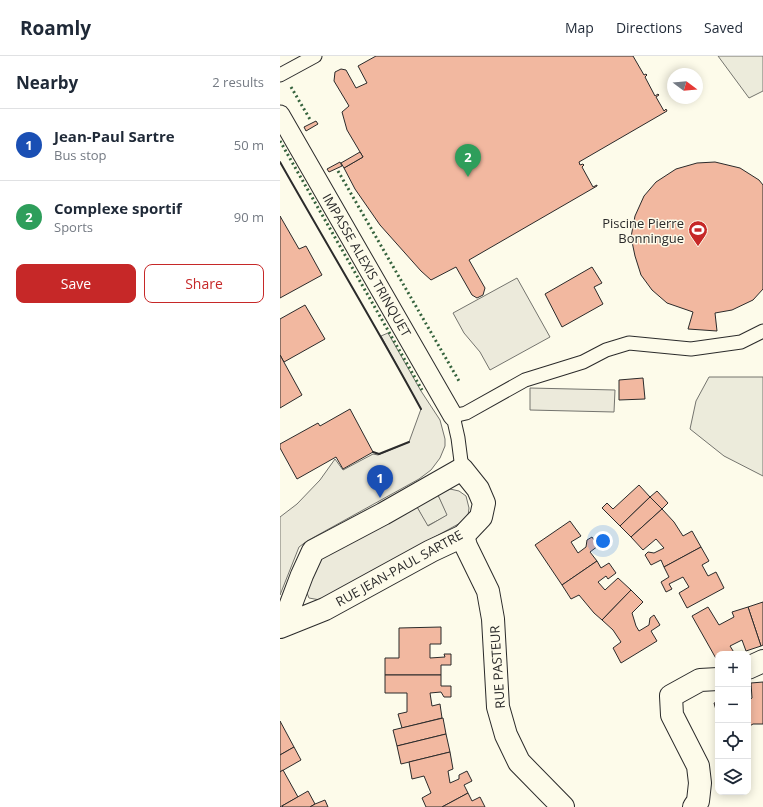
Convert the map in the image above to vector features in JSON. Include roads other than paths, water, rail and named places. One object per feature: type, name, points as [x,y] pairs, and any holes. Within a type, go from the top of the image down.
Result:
[{"type":"street","name":"IMPASSE ALEXIS TRINQUET","points":[[280,115],[453,416]]},
{"type":"street","name":"RUE JEAN-PAUL SARTRE","points":[[462,469],[478,489],[484,503],[481,517],[463,536],[431,551],[325,609],[282,626],[313,551],[383,514],[462,469]]},
{"type":"street","name":"RUE PASTEUR","points":[[463,536],[466,546],[488,591],[493,619],[498,707],[506,735],[519,762],[563,807]]},
{"type":"street","points":[[751,667],[763,661]]},
{"type":"street","points":[[694,807],[698,801],[700,783],[698,766],[672,715],[671,696],[700,680],[715,679]]},
{"type":"lane","points":[[280,75],[316,56]]},
{"type":"lane","points":[[453,416],[466,413],[525,380],[583,362],[606,350],[629,343],[691,349],[742,342],[763,331]]},
{"type":"lane","name":"RUE JEAN-PAUL SARTRE","points":[[453,416],[462,469]]},
{"type":"place","name":"Complexe sportif","points":[[468,177]]},
{"type":"place","name":"Piscine Pierre Bonningue","points":[[698,247]]},
{"type":"place","name":"Jean-Paul Sartre","points":[[380,498]]}]
